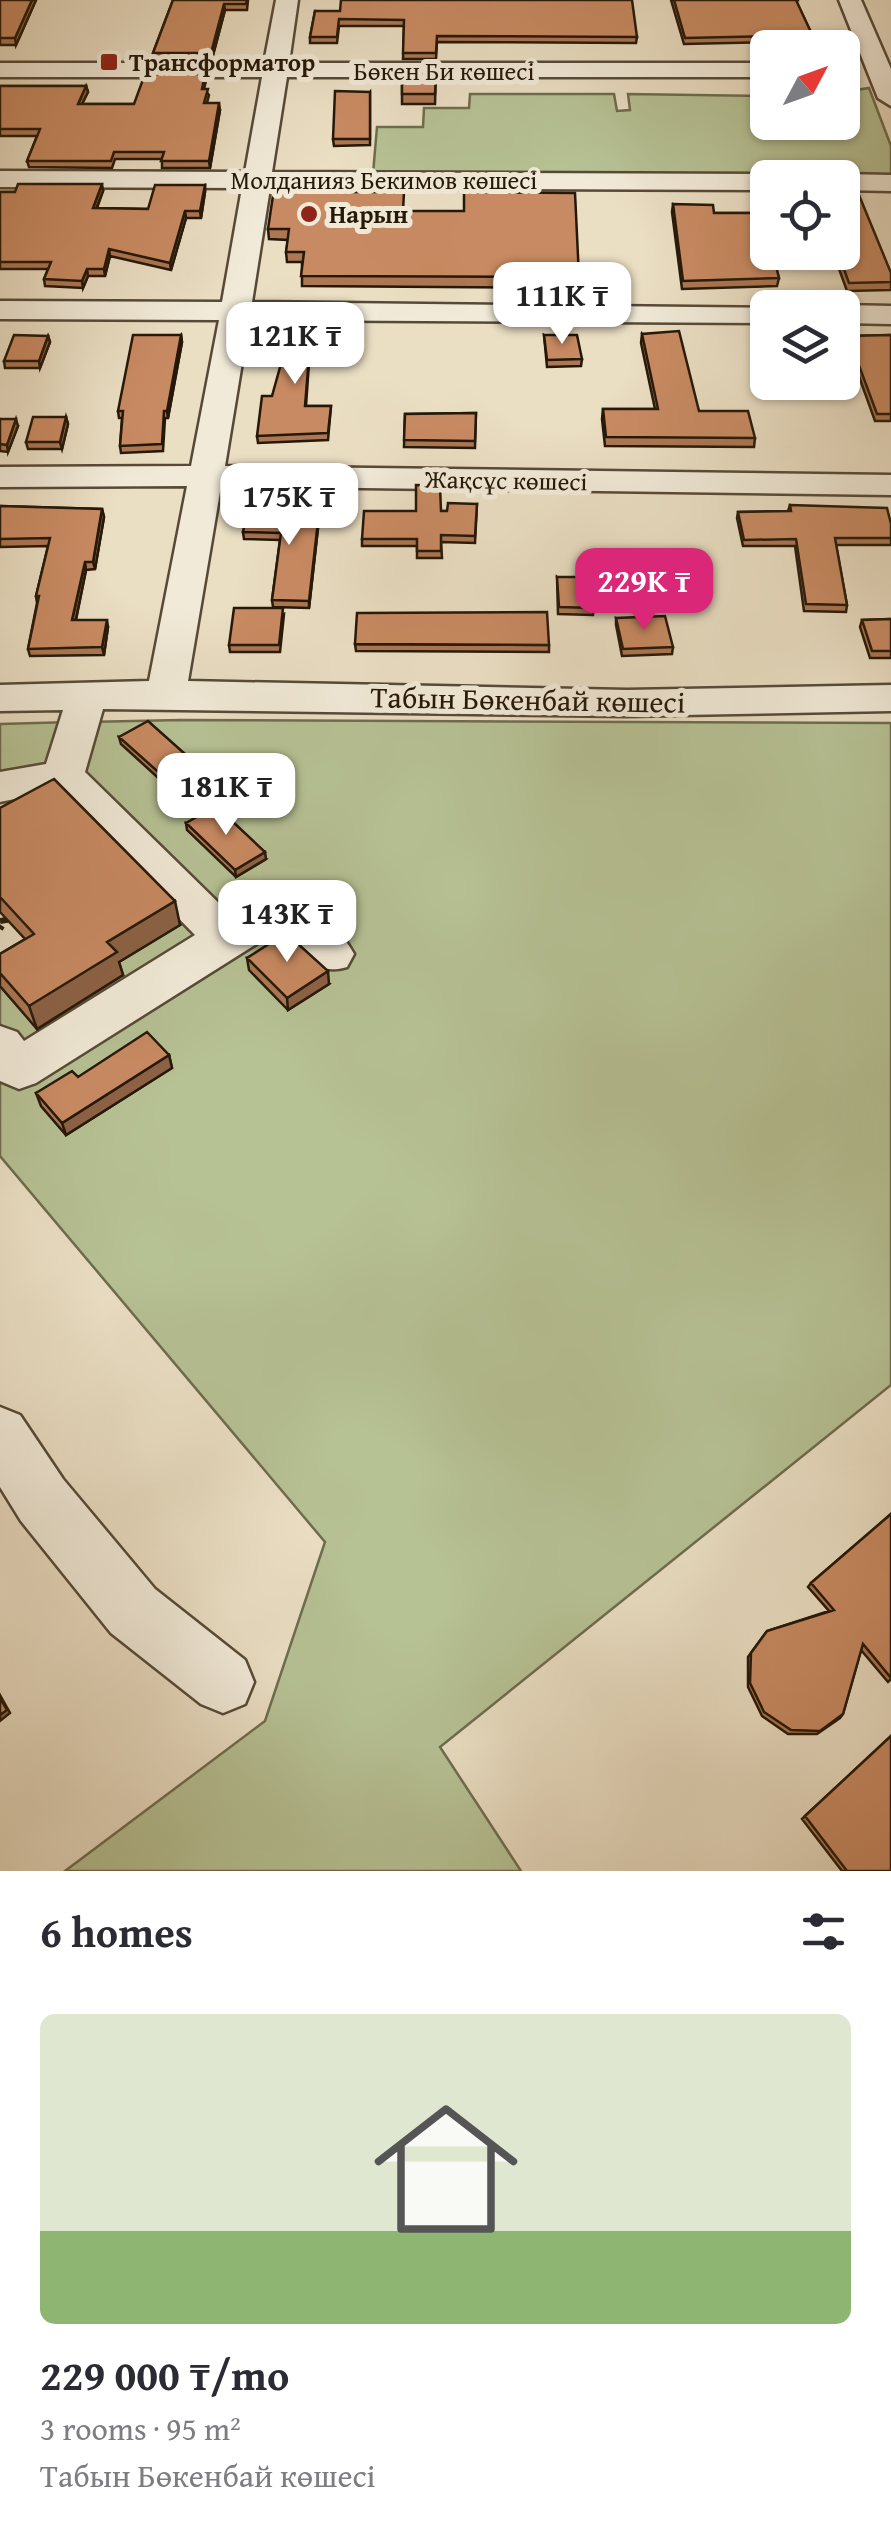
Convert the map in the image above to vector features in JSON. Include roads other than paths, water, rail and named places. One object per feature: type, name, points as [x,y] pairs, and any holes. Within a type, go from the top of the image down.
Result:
[{"type":"street","points":[[0,698],[166,694],[259,179],[287,0]]},
{"type":"street","points":[[850,0],[891,98]]},
{"type":"street","name":"Бөкен Би көшесі","points":[[0,70],[750,70]]},
{"type":"street","name":"Молданияз Бекимов көшесі","points":[[0,179],[750,182]]},
{"type":"street","points":[[860,182],[891,183]]},
{"type":"street","points":[[0,310],[750,314]]},
{"type":"street","points":[[860,314],[891,314]]},
{"type":"street","name":"Жақсұс көшесі","points":[[0,477],[891,485]]},
{"type":"street","name":"Табын Бөкенбай көшесі","points":[[166,694],[627,704],[891,698]]},
{"type":"street","points":[[63,775],[87,696]]},
{"type":"street","points":[[0,787],[63,775]]},
{"type":"street","points":[[63,775],[226,938]]},
{"type":"street","points":[[0,1046],[19,1069],[260,917],[282,913],[301,924],[330,954]]},
{"type":"street","points":[[0,1434],[42,1500],[133,1611],[223,1682]]},
{"type":"place","name":"Трансформатор","points":[[109,62]]},
{"type":"place","name":"Нарын","points":[[309,214]]}]
